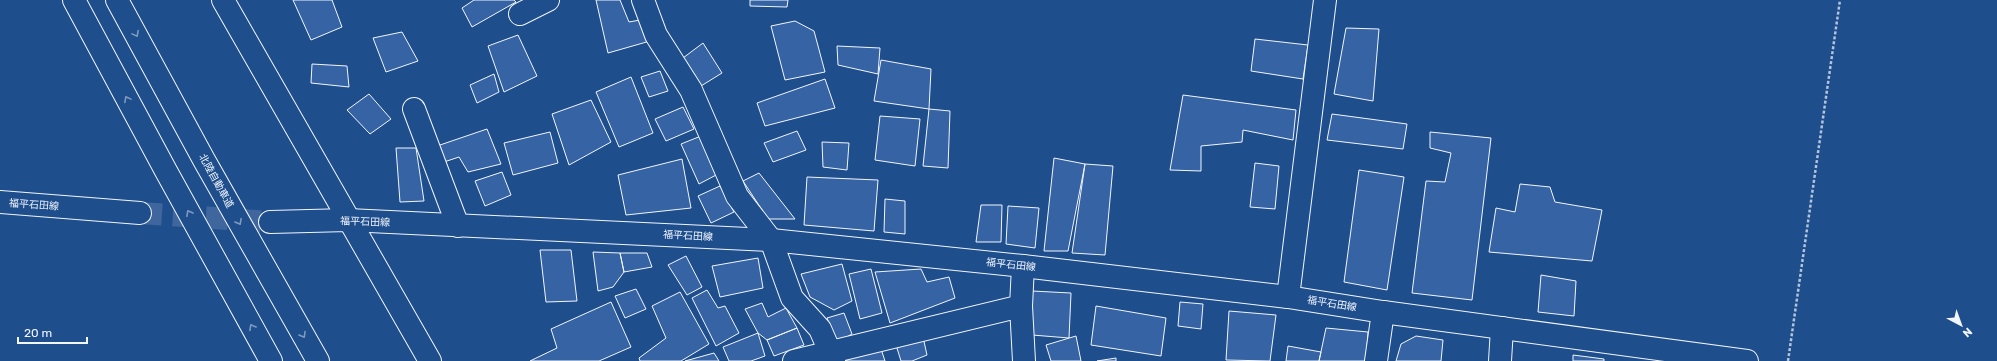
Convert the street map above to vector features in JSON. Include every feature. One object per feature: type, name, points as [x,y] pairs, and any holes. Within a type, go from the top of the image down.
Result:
[{"type":"main road","name":"北陸自動車道","points":[[118,0],[204,160],[318,361]]},
{"type":"main road","points":[[223,0],[430,361]]},
{"type":"main road","points":[[520,14],[548,0]]},
{"type":"main road","points":[[643,0],[656,35],[691,90],[737,196],[771,240],[792,298],[820,329],[832,356]]},
{"type":"main road","points":[[1288,297],[1325,0]]},
{"type":"main road","points":[[76,4],[271,361]]},
{"type":"main road","points":[[414,109],[458,226]]},
{"type":"main road","name":"福平石田線","points":[[0,202],[140,213]]},
{"type":"main road","name":"福平石田線","points":[[270,222],[348,220],[771,240],[1024,266],[1288,297],[1382,312],[1502,328],[1655,357],[1747,361]]},
{"type":"main road","points":[[1024,266],[1021,306],[1024,361]]},
{"type":"main road","points":[[794,361],[832,356],[1021,306]]},
{"type":"main road","points":[[1376,361],[1382,312]]},
{"type":"main road","points":[[1500,361],[1502,328]]},
{"type":"path","points":[[1788,361],[1840,0]]},
{"type":"building","points":[[293,0],[332,0],[342,27],[311,40]]},
{"type":"building","points":[[474,0],[514,0],[516,2],[472,27],[462,8]]},
{"type":"building","points":[[596,0],[620,0],[629,22],[640,20],[650,41],[608,53]]},
{"type":"building","points":[[750,0],[788,0],[787,7],[750,6]]},
{"type":"building","points":[[795,21],[814,31],[825,72],[785,80],[771,26]]},
{"type":"building","points":[[1346,28],[1379,29],[1373,101],[1334,94]]},
{"type":"building","points":[[402,32],[418,61],[386,72],[373,38]]},
{"type":"building","points":[[518,35],[537,76],[504,92],[488,46]]},
{"type":"building","points":[[1255,39],[1308,45],[1303,79],[1251,71]]},
{"type":"building","points":[[703,43],[722,73],[701,86],[683,58]]},
{"type":"building","points":[[837,46],[880,48],[878,74],[838,65]]},
{"type":"building","points":[[881,60],[931,69],[929,109],[874,101]]},
{"type":"building","points":[[312,64],[347,66],[349,87],[311,83]]},
{"type":"building","points":[[660,71],[668,91],[649,97],[641,77]]},
{"type":"building","points":[[494,74],[499,92],[477,103],[470,85]]},
{"type":"building","points":[[631,77],[653,133],[619,147],[596,92]]},
{"type":"building","points":[[825,79],[835,108],[765,126],[757,103]]},
{"type":"building","points":[[369,94],[391,119],[370,134],[347,110]]},
{"type":"building","points":[[1183,95],[1296,110],[1293,140],[1243,130],[1242,142],[1201,146],[1201,171],[1170,170]]},
{"type":"building","points":[[591,100],[611,142],[569,165],[552,114]]},
{"type":"building","points":[[683,107],[694,129],[666,141],[655,119]]},
{"type":"building","points":[[929,109],[950,111],[948,168],[923,166]]},
{"type":"building","points":[[1332,114],[1407,124],[1403,149],[1327,140]]},
{"type":"building","points":[[880,116],[920,119],[915,166],[875,160]]},
{"type":"building","points":[[487,129],[501,164],[468,172],[459,157],[444,162],[437,146]]},
{"type":"building","points":[[797,131],[806,150],[773,162],[764,143]]},
{"type":"building","points":[[550,132],[558,163],[513,175],[504,143]]},
{"type":"building","points":[[1430,132],[1491,138],[1472,300],[1412,293],[1426,181],[1445,182],[1451,153],[1430,148]]},
{"type":"building","points":[[701,136],[718,174],[699,184],[681,144]]},
{"type":"building","points":[[822,142],[849,143],[847,170],[823,167]]},
{"type":"building","points":[[396,148],[416,148],[424,201],[400,202]]},
{"type":"building","points":[[1054,158],[1085,164],[1068,251],[1044,251]]},
{"type":"building","points":[[682,159],[691,208],[626,215],[618,175]]},
{"type":"building","points":[[1255,163],[1279,166],[1275,209],[1250,207]]},
{"type":"building","points":[[1085,164],[1113,166],[1105,255],[1072,253]]},
{"type":"building","points":[[1359,170],[1404,177],[1387,290],[1344,282]]},
{"type":"building","points":[[502,172],[511,195],[485,206],[475,181]]},
{"type":"building","points":[[759,173],[795,219],[768,219],[743,181]]},
{"type":"building","points":[[807,177],[878,180],[874,231],[804,225]]},
{"type":"building","points":[[1520,184],[1550,187],[1555,202],[1602,210],[1592,261],[1489,252],[1496,208],[1515,212]]},
{"type":"building","points":[[720,186],[734,212],[711,223],[698,196]]},
{"type":"building","points":[[885,199],[905,201],[905,234],[884,232]]},
{"type":"building","points":[[981,205],[1002,205],[1001,242],[976,242]]},
{"type":"building","points":[[1008,206],[1039,208],[1035,248],[1006,244]]},
{"type":"building","points":[[540,250],[571,250],[577,301],[546,302]]},
{"type":"building","points":[[593,252],[620,253],[624,272],[613,287],[598,291]]},
{"type":"building","points":[[620,253],[647,253],[652,267],[624,272]]},
{"type":"building","points":[[686,256],[702,287],[687,295],[668,265]]},
{"type":"building","points":[[758,258],[763,288],[720,297],[712,266]]},
{"type":"building","points":[[842,264],[852,301],[834,310],[810,297],[801,274]]},
{"type":"building","points":[[871,269],[882,313],[860,319],[849,274]]},
{"type":"building","points":[[921,269],[927,282],[949,277],[955,298],[890,323],[875,272]]},
{"type":"building","points":[[1541,275],[1576,281],[1574,316],[1538,312]]},
{"type":"building","points":[[636,289],[646,309],[625,318],[615,296]]},
{"type":"building","points":[[707,290],[718,308],[725,306],[739,333],[716,346],[692,298]]},
{"type":"building","points":[[1032,291],[1071,293],[1069,338],[1032,335]]},
{"type":"building","points":[[680,292],[709,344],[681,361],[640,361],[639,358],[666,338],[652,306]]},
{"type":"building","points":[[611,302],[631,347],[599,361],[530,361],[557,348],[551,329]]},
{"type":"building","points":[[1180,302],[1203,304],[1201,329],[1178,326]]},
{"type":"building","points":[[762,303],[768,317],[786,308],[797,328],[767,340],[758,333],[745,309]]},
{"type":"building","points":[[1096,306],[1166,318],[1161,356],[1091,345]]},
{"type":"building","points":[[1229,311],[1276,315],[1270,361],[1226,360]]},
{"type":"building","points":[[844,313],[852,334],[836,343],[827,318]]},
{"type":"building","points":[[797,328],[804,345],[774,356],[767,340]]},
{"type":"building","points":[[1326,328],[1368,332],[1366,361],[1319,361]]},
{"type":"building","points":[[758,333],[765,356],[751,361],[729,361],[723,347]]},
{"type":"building","points":[[1076,336],[1081,361],[1051,361],[1046,345]]},
{"type":"building","points":[[1416,336],[1443,340],[1441,361],[1396,361],[1401,344]]},
{"type":"building","points":[[923,337],[927,355],[912,361],[901,361],[896,345]]},
{"type":"building","points":[[1288,346],[1321,352],[1319,361],[1286,361]]},
{"type":"building","points":[[881,349],[885,361],[847,361],[846,359]]},
{"type":"building","points":[[714,353],[719,361],[685,361]]},
{"type":"building","points":[[1573,355],[1604,359],[1604,361],[1573,361]]},
{"type":"building","points":[[1116,358],[1116,361],[1097,361]]},
{"type":"tunnel","points":[[140,213],[270,222]]}]
